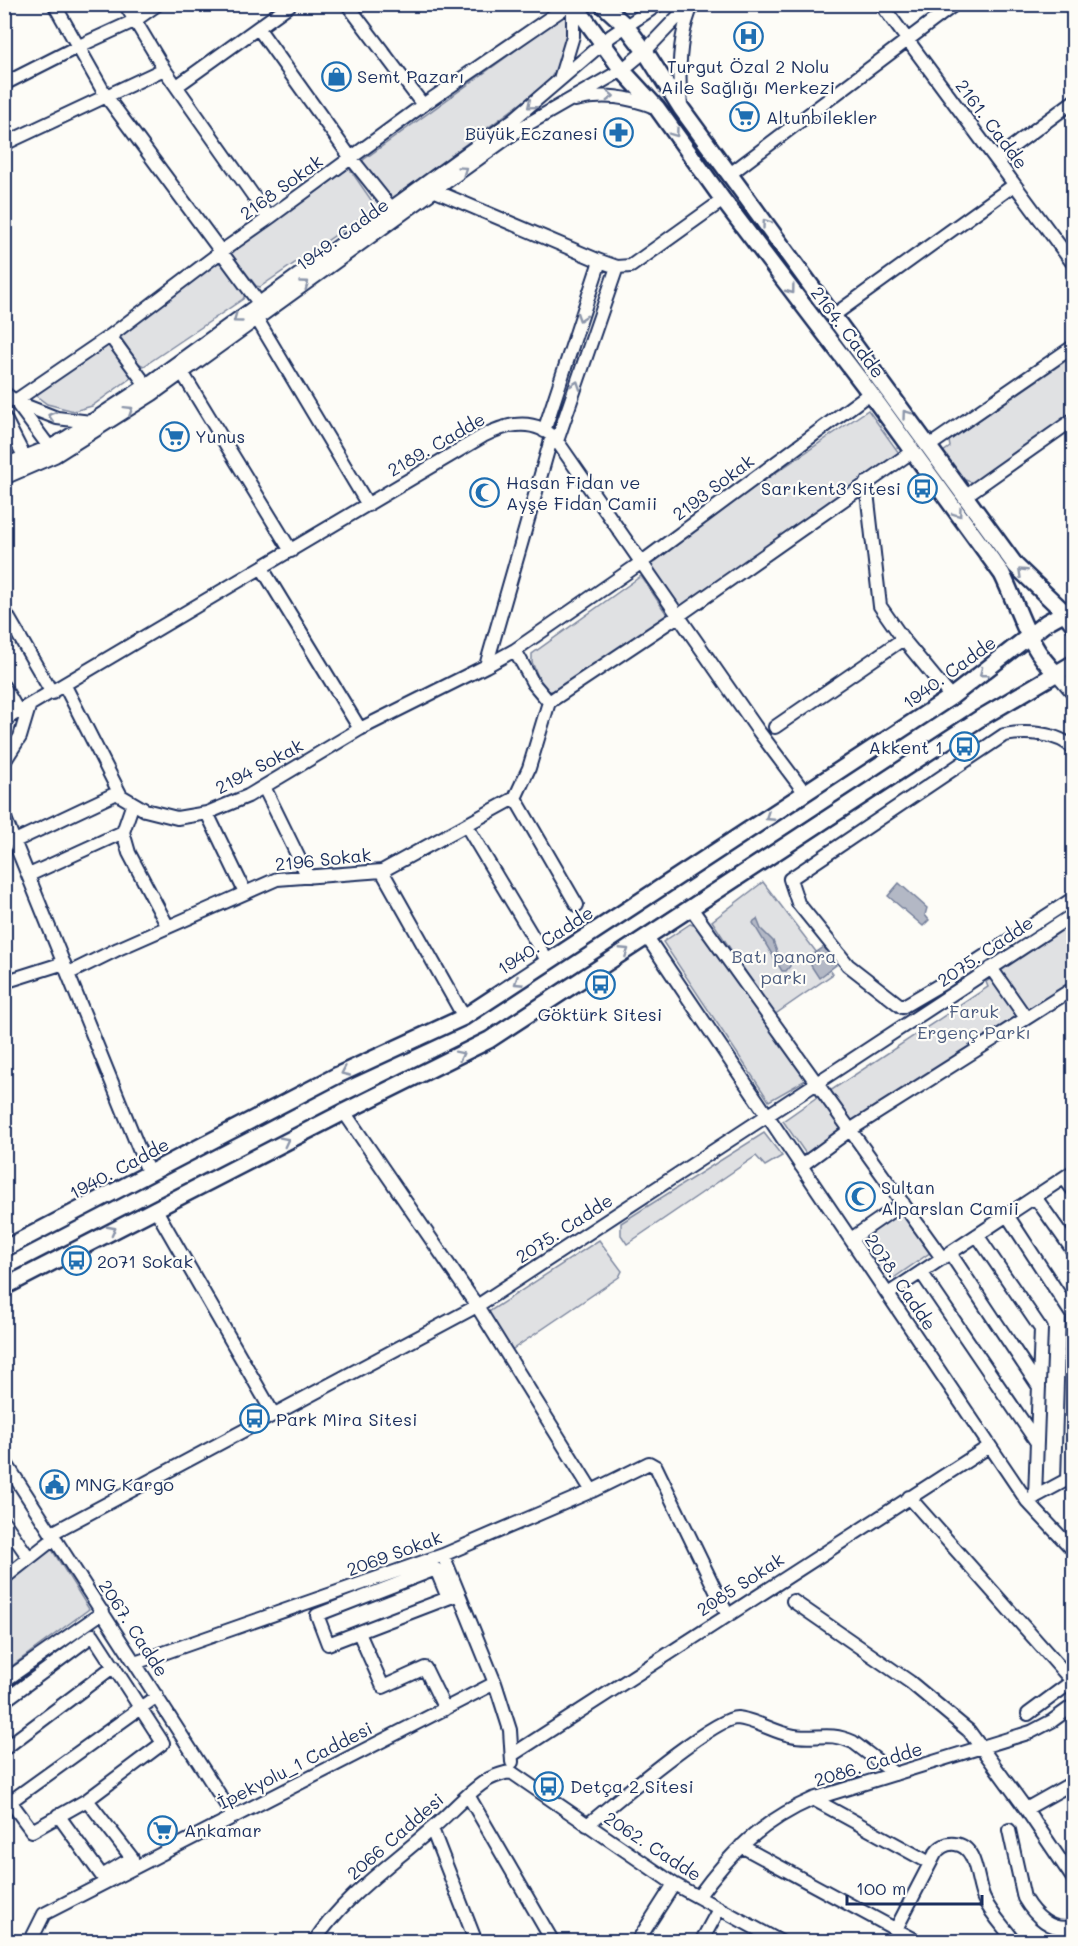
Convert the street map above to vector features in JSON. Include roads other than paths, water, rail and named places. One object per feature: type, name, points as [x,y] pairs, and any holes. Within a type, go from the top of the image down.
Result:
[{"type":"main road","name":"2164. Cadde","points":[[572,4],[622,70],[657,108],[1002,574],[1029,637],[1047,665],[1057,674]]},
{"type":"main road","name":"2164. Cadde","points":[[602,4],[626,26],[645,51],[681,108],[1016,566],[1069,609],[1074,626]]},
{"type":"main road","name":"1940. Cadde","points":[[4,1249],[338,1075],[464,1017],[951,697],[1047,622],[1069,609]]},
{"type":"main road","points":[[4,1287],[344,1112],[489,1041],[979,719],[1074,663]]},
{"type":"street","points":[[54,4],[106,96],[260,303]]},
{"type":"street","points":[[125,4],[164,69],[269,218]]},
{"type":"street","points":[[4,84],[134,21],[158,4]]},
{"type":"street","points":[[177,86],[291,4]]},
{"type":"street","points":[[347,4],[423,105]]},
{"type":"street","points":[[560,81],[573,36],[572,4]]},
{"type":"street","name":"2168 Sokak","points":[[15,401],[110,336],[222,250],[423,105],[572,4]]},
{"type":"street","name":"1949. Cadde","points":[[52,451],[514,119],[602,44],[659,4]]},
{"type":"street","points":[[681,108],[678,79],[683,36],[691,4]]},
{"type":"street","name":"1949. Cadde","points":[[4,478],[27,462],[135,407],[183,374],[433,190],[521,129],[622,70],[645,51],[691,4]]},
{"type":"street","name":"2161. Cadde","points":[[881,4],[1014,184],[1072,258]]},
{"type":"street","points":[[730,174],[955,4]]},
{"type":"street","points":[[258,28],[351,158],[391,208]]},
{"type":"street","points":[[4,144],[164,69]]},
{"type":"street","points":[[562,103],[586,97],[613,96],[639,101],[657,108]]},
{"type":"street","points":[[996,159],[1074,101]]},
{"type":"street","points":[[834,315],[1014,184]]},
{"type":"street","points":[[433,190],[617,267],[631,266],[723,200]]},
{"type":"street","points":[[486,666],[600,261]]},
{"type":"street","points":[[551,436],[617,267]]},
{"type":"street","points":[[257,319],[368,505]]},
{"type":"street","points":[[110,336],[146,385]]},
{"type":"street","points":[[929,446],[1074,346]]},
{"type":"street","points":[[183,374],[291,550]]},
{"type":"street","points":[[4,393],[15,401],[57,418],[92,422]]},
{"type":"street","name":"2193 Sokak","points":[[486,666],[515,650],[642,562],[870,393]]},
{"type":"street","points":[[15,401],[52,451]]},
{"type":"street","points":[[4,417],[27,462]]},
{"type":"street","points":[[964,496],[1074,419]]},
{"type":"street","name":"2189. Cadde","points":[[4,720],[491,432],[509,425],[525,424],[551,436]]},
{"type":"street","points":[[551,436],[805,793]]},
{"type":"street","points":[[577,905],[515,798],[529,768],[549,702],[678,616],[913,452]]},
{"type":"street","name":"1949. Cadde","points":[[4,465],[27,462]]},
{"type":"street","points":[[866,483],[880,606],[903,639],[951,697]]},
{"type":"street","points":[[262,568],[360,729]]},
{"type":"street","points":[[4,610],[52,693]]},
{"type":"street","points":[[775,727],[903,639]]},
{"type":"street","points":[[515,650],[533,682],[549,702]]},
{"type":"street","name":"2194 Sokak","points":[[65,686],[119,792],[145,810],[177,818],[207,813],[248,796],[360,729],[486,666]]},
{"type":"street","name":"2164. Cadde","points":[[1057,674],[1074,694]]},
{"type":"street","points":[[4,687],[24,710],[20,737],[4,762]]},
{"type":"street","points":[[1074,749],[1054,737],[1021,732],[1004,735],[790,879],[798,903],[848,965],[902,1007],[944,983],[1074,898]]},
{"type":"street","points":[[264,787],[308,877]]},
{"type":"street","points":[[15,841],[119,792]]},
{"type":"street","name":"2196 Sokak","points":[[4,982],[66,968],[168,927],[277,879],[382,871],[515,798]]},
{"type":"street","points":[[133,803],[123,832],[129,853],[168,927]]},
{"type":"street","points":[[207,813],[246,892]]},
{"type":"street","points":[[4,816],[149,1174]]},
{"type":"street","points":[[466,825],[548,962]]},
{"type":"street","points":[[29,875],[123,832]]},
{"type":"street","points":[[382,871],[464,1017]]},
{"type":"street","points":[[691,908],[903,1203],[946,1256],[1039,1387]]},
{"type":"street","name":"2075. Cadde","points":[[4,1578],[53,1535],[477,1306],[1074,914]]},
{"type":"street","name":"2078. Cadde","points":[[647,937],[990,1446],[1074,1551]]},
{"type":"street","points":[[992,968],[1026,1018]]},
{"type":"street","points":[[801,1166],[850,1130],[1074,988]]},
{"type":"street","points":[[344,1112],[477,1306],[592,1491]]},
{"type":"street","points":[[888,1294],[1069,1175],[1074,1191]]},
{"type":"street","points":[[1035,1197],[1074,1252]]},
{"type":"street","points":[[851,1239],[903,1203]]},
{"type":"street","points":[[155,1208],[274,1414]]},
{"type":"street","points":[[1007,1215],[1073,1316],[1071,1478],[1031,1499]]},
{"type":"street","points":[[977,1235],[1038,1322],[1041,1336],[1031,1499]]},
{"type":"street","points":[[921,1272],[1036,1441]]},
{"type":"street","name":"2085 Sokak","points":[[512,1755],[990,1446]]},
{"type":"street","name":"2067. Cadde","points":[[4,1460],[234,1817]]},
{"type":"street","name":"2069 Sokak","points":[[135,1663],[443,1555],[592,1491],[649,1463],[656,1467],[727,1614]]},
{"type":"street","points":[[909,1497],[1073,1680],[1028,1714]]},
{"type":"street","points":[[4,1522],[29,1558]]},
{"type":"street","points":[[443,1555],[453,1596]]},
{"type":"street","points":[[453,1596],[328,1644],[317,1615],[436,1569],[453,1596],[495,1683],[510,1730],[511,1772]]},
{"type":"street","points":[[793,1601],[910,1682],[965,1727],[982,1747],[1074,1880]]},
{"type":"street","points":[[4,1681],[103,1612]]},
{"type":"street","points":[[359,1632],[383,1687],[425,1668],[445,1709]]},
{"type":"street","points":[[4,1701],[93,1635],[114,1666],[140,1708],[163,1743],[87,1800],[32,1831],[7,1801],[140,1708],[156,1696]]},
{"type":"street","points":[[4,1749],[114,1666]]},
{"type":"street","name":"İpekyolu_1 Caddesi","points":[[30,1941],[44,1914],[495,1683]]},
{"type":"street","name":"2086. Cadde","points":[[698,1897],[720,1868],[741,1846],[768,1823],[788,1810],[813,1799],[1042,1728],[1074,1706]]},
{"type":"street","points":[[587,1825],[707,1731],[737,1718],[791,1736],[826,1735],[845,1738],[895,1774]]},
{"type":"street","name":"2066 Caddesi","points":[[314,1941],[329,1921],[359,1891],[468,1795],[489,1779],[511,1772]]},
{"type":"street","name":"2062. Cadde","points":[[511,1772],[674,1884],[781,1941]]},
{"type":"street","points":[[1026,1809],[1074,1782]]},
{"type":"street","points":[[468,1795],[547,1939]]},
{"type":"street","points":[[813,1799],[930,1863]]},
{"type":"street","points":[[58,1815],[102,1876],[132,1858],[87,1800]]},
{"type":"street","points":[[432,1829],[476,1941]]},
{"type":"street","points":[[1009,1830],[1024,1898],[1029,1906],[1051,1926],[1061,1928],[1074,1926]]},
{"type":"street","points":[[896,1929],[935,1854],[944,1845],[957,1844],[966,1847],[969,1851],[984,1899],[1015,1941]]},
{"type":"street","points":[[741,1846],[920,1941]]},
{"type":"street","points":[[637,1941],[674,1884]]},
{"type":"street","points":[[701,1941],[718,1909]]},
{"type":"street","points":[[1065,1941],[1074,1936]]},
{"type":"place","name":"Turgut Özal 2 Nolu Aile Sağlığı Merkezi","points":[[748,37]]},
{"type":"place","name":"Semt Pazarı","points":[[336,76]]},
{"type":"place","name":"Altunbilekler","points":[[745,117]]},
{"type":"place","name":"Büyük Eczanesi","points":[[619,133]]},
{"type":"place","name":"Yunus","points":[[174,436]]},
{"type":"place","name":"Sarıkent3 Sitesi","points":[[922,488]]},
{"type":"place","name":"Hasan Fidan ve Ayşe Fidan Camii","points":[[485,492]]},
{"type":"place","name":"Akkent 1","points":[[964,747]]},
{"type":"place","name":"Göktürk Sitesi","points":[[600,985]]},
{"type":"place","name":"Sultan Alparslan Camii","points":[[860,1197]]},
{"type":"place","name":"2071 Sokak","points":[[76,1261]]},
{"type":"place","name":"Park Mira Sitesi","points":[[255,1419]]},
{"type":"place","name":"MNG Kargo","points":[[54,1484]]},
{"type":"place","name":"Detça 2 Sitesi","points":[[549,1786]]},
{"type":"place","name":"Ankamar","points":[[163,1830]]},
{"type":"park label","name":"Batı panora parkı","points":[[784,966]]},
{"type":"park label","name":"Faruk Ergenç Parkı","points":[[974,1021]]}]
